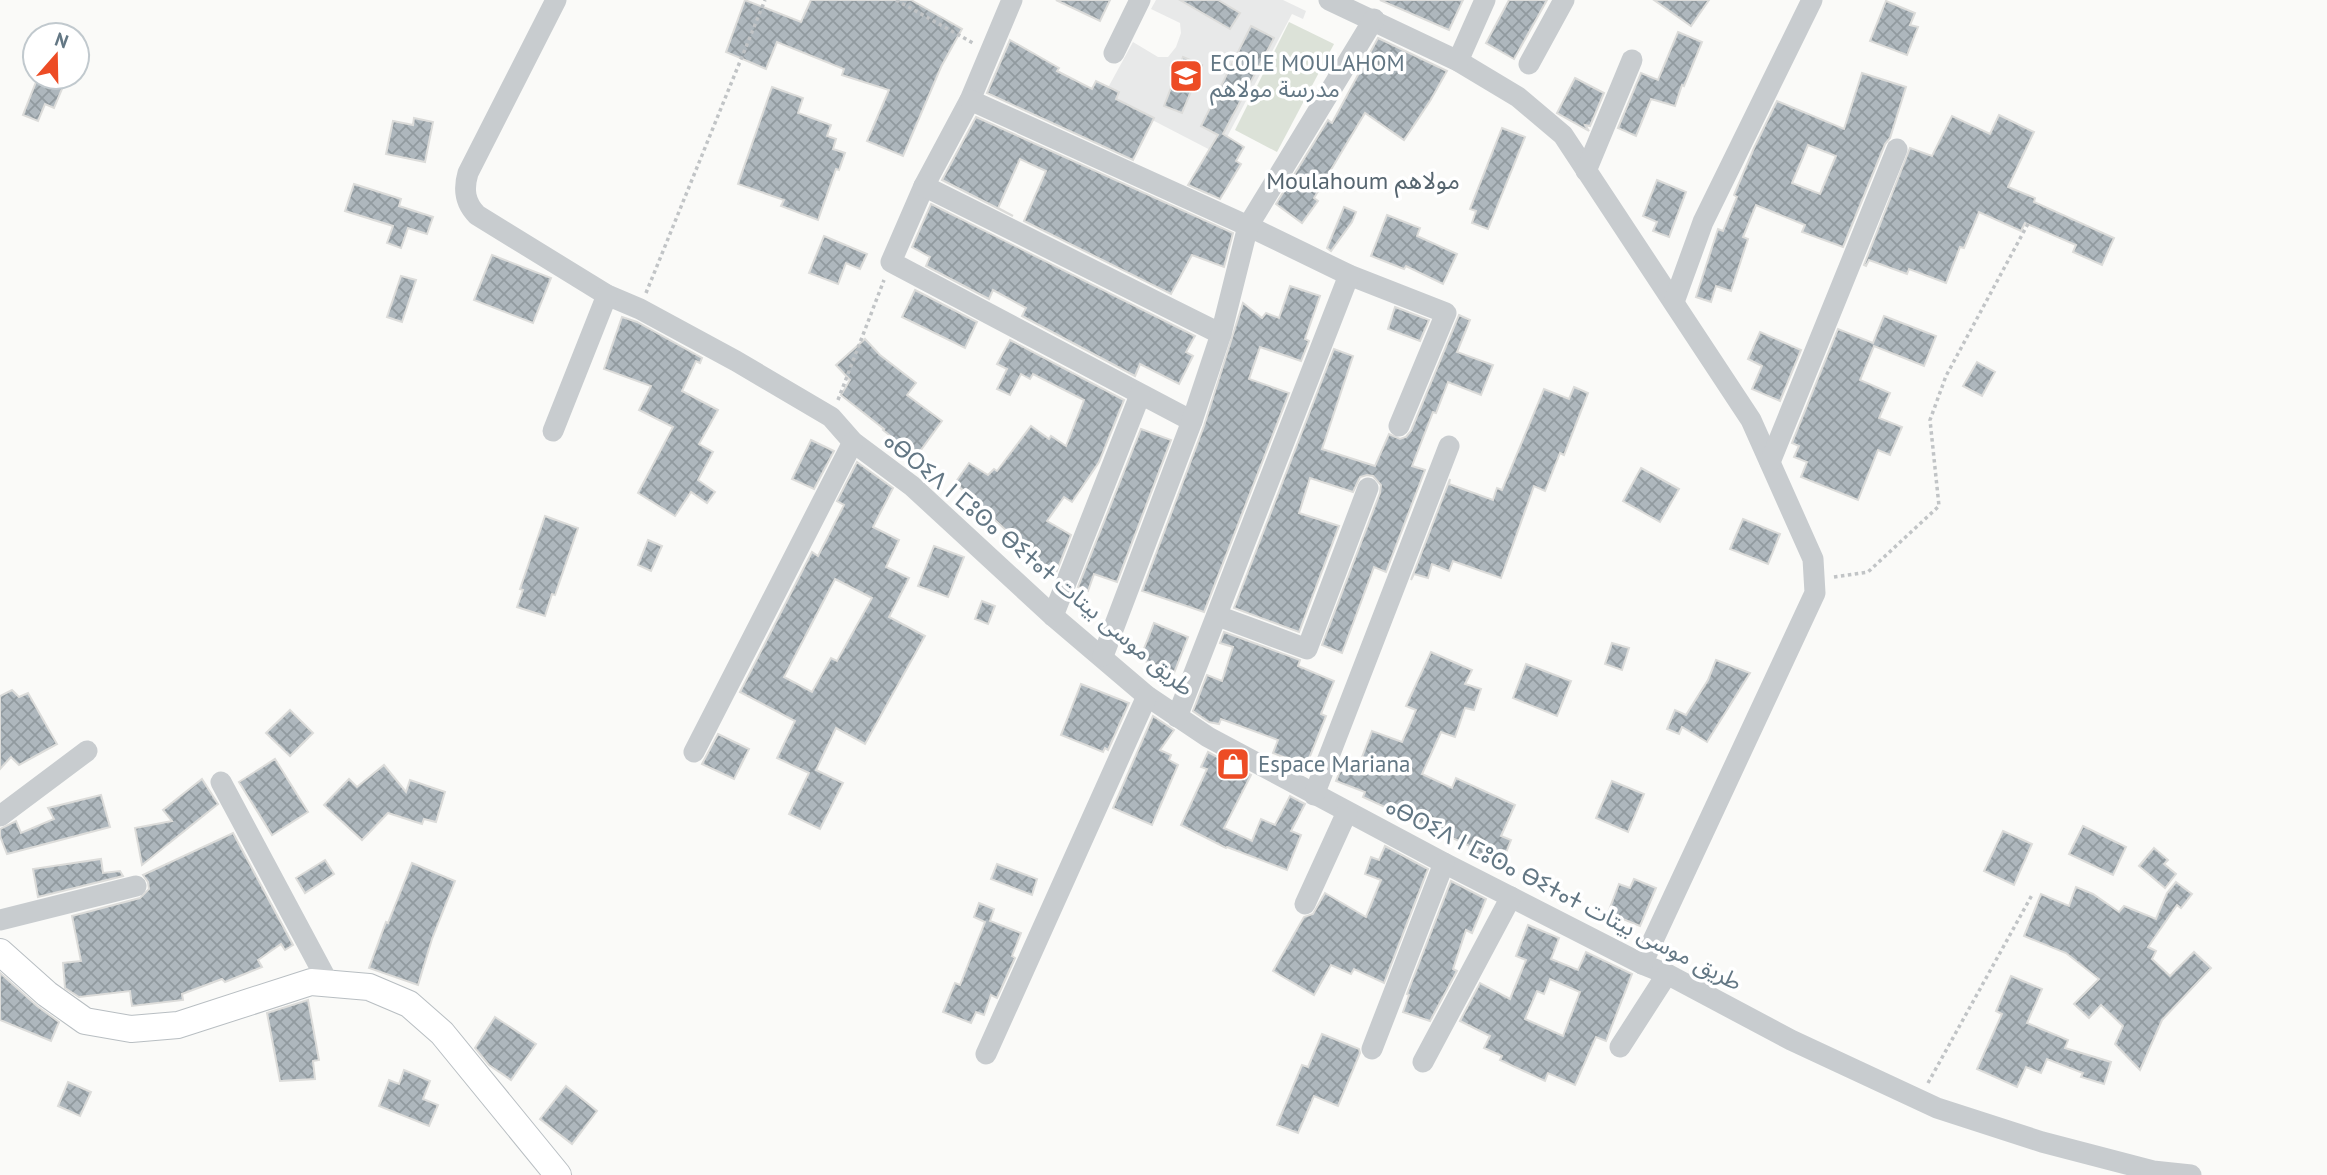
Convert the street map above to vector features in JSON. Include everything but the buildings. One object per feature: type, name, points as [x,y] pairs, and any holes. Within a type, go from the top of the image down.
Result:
[{"type":"main road","points":[[0,952],[47,995],[85,1021],[131,1028],[178,1025],[311,982],[369,987],[409,1004],[442,1033],[558,1175]]},
{"type":"street","name":"ⴰⴱⵔⵉⴷ ⵏ ⵎⵓⵙⴰ ⴱⵉⵜⴰⵜ طريق موسى بيتات","points":[[556,0],[468,173],[465,196],[477,215],[607,295],[640,309],[736,361],[831,417],[853,442],[912,486],[1053,616],[1147,696],[1208,737],[1444,863],[1642,964],[1667,974],[1791,1040],[1927,1104],[2042,1142],[2153,1171],[2190,1175]]},
{"type":"street","points":[[1012,0],[970,100],[924,186],[891,262],[1192,421]]},
{"type":"street","points":[[1114,53],[1140,0]]},
{"type":"street","points":[[1329,0],[1458,61],[1518,97],[1563,135],[1751,420],[1814,559],[1815,593],[1642,964]]},
{"type":"street","points":[[1458,61],[1485,0]]},
{"type":"street","points":[[1530,64],[1564,0]]},
{"type":"street","points":[[1674,302],[1703,222],[1812,0]]},
{"type":"street","points":[[1103,656],[1192,421],[1221,334],[1248,226],[1374,19]]},
{"type":"street","points":[[1586,171],[1632,60]]},
{"type":"street","points":[[970,100],[1248,226],[1349,275],[1446,313],[1401,421]]},
{"type":"street","points":[[1770,462],[1898,149]]},
{"type":"street","points":[[924,186],[1221,334]]},
{"type":"street","points":[[1177,717],[1349,275]]},
{"type":"street","points":[[553,431],[607,295]]},
{"type":"street","points":[[1053,616],[1140,395]]},
{"type":"street","points":[[694,752],[853,442]]},
{"type":"street","points":[[1314,794],[1449,446]]},
{"type":"street","points":[[1218,616],[1307,649],[1368,488]]},
{"type":"street","points":[[986,1054],[1147,696]]},
{"type":"street","points":[[0,816],[87,751]]},
{"type":"street","points":[[221,782],[329,984]]},
{"type":"street","points":[[1305,904],[1347,812]]},
{"type":"street","points":[[1372,1049],[1444,863]]},
{"type":"street","points":[[0,920],[136,886]]},
{"type":"street","points":[[1423,1062],[1511,897]]},
{"type":"street","points":[[1620,1046],[1667,974]]},
{"type":"path","points":[[640,309],[765,0]]},
{"type":"path","points":[[896,0],[990,52]]},
{"type":"path","points":[[1814,580],[1868,572],[1939,506],[1930,420],[1946,376],[2029,220]]},
{"type":"path","points":[[831,417],[891,262]]},
{"type":"path","points":[[1927,1104],[1929,1080],[2032,895]]},
{"type":"shaded area","name":"ECOLE MOULAHOM مدرسة مولاهم","points":[[1156,0],[1283,0],[1306,11],[1303,19],[1292,14],[1218,154],[1104,95],[1133,42],[1158,57],[1168,57],[1176,47],[1181,33],[1180,23],[1151,9]]},
{"type":"shaded area","points":[[1289,22],[1334,44],[1277,152],[1235,130]]},
{"type":"place","name":"ECOLE MOULAHOM مدرسة مولاهم","points":[[1186,76]]},
{"type":"place","name":"Espace Mariana","points":[[1233,764]]},
{"type":"district","name":"Moulahoum مولاهم","points":[[1363,181]]}]
